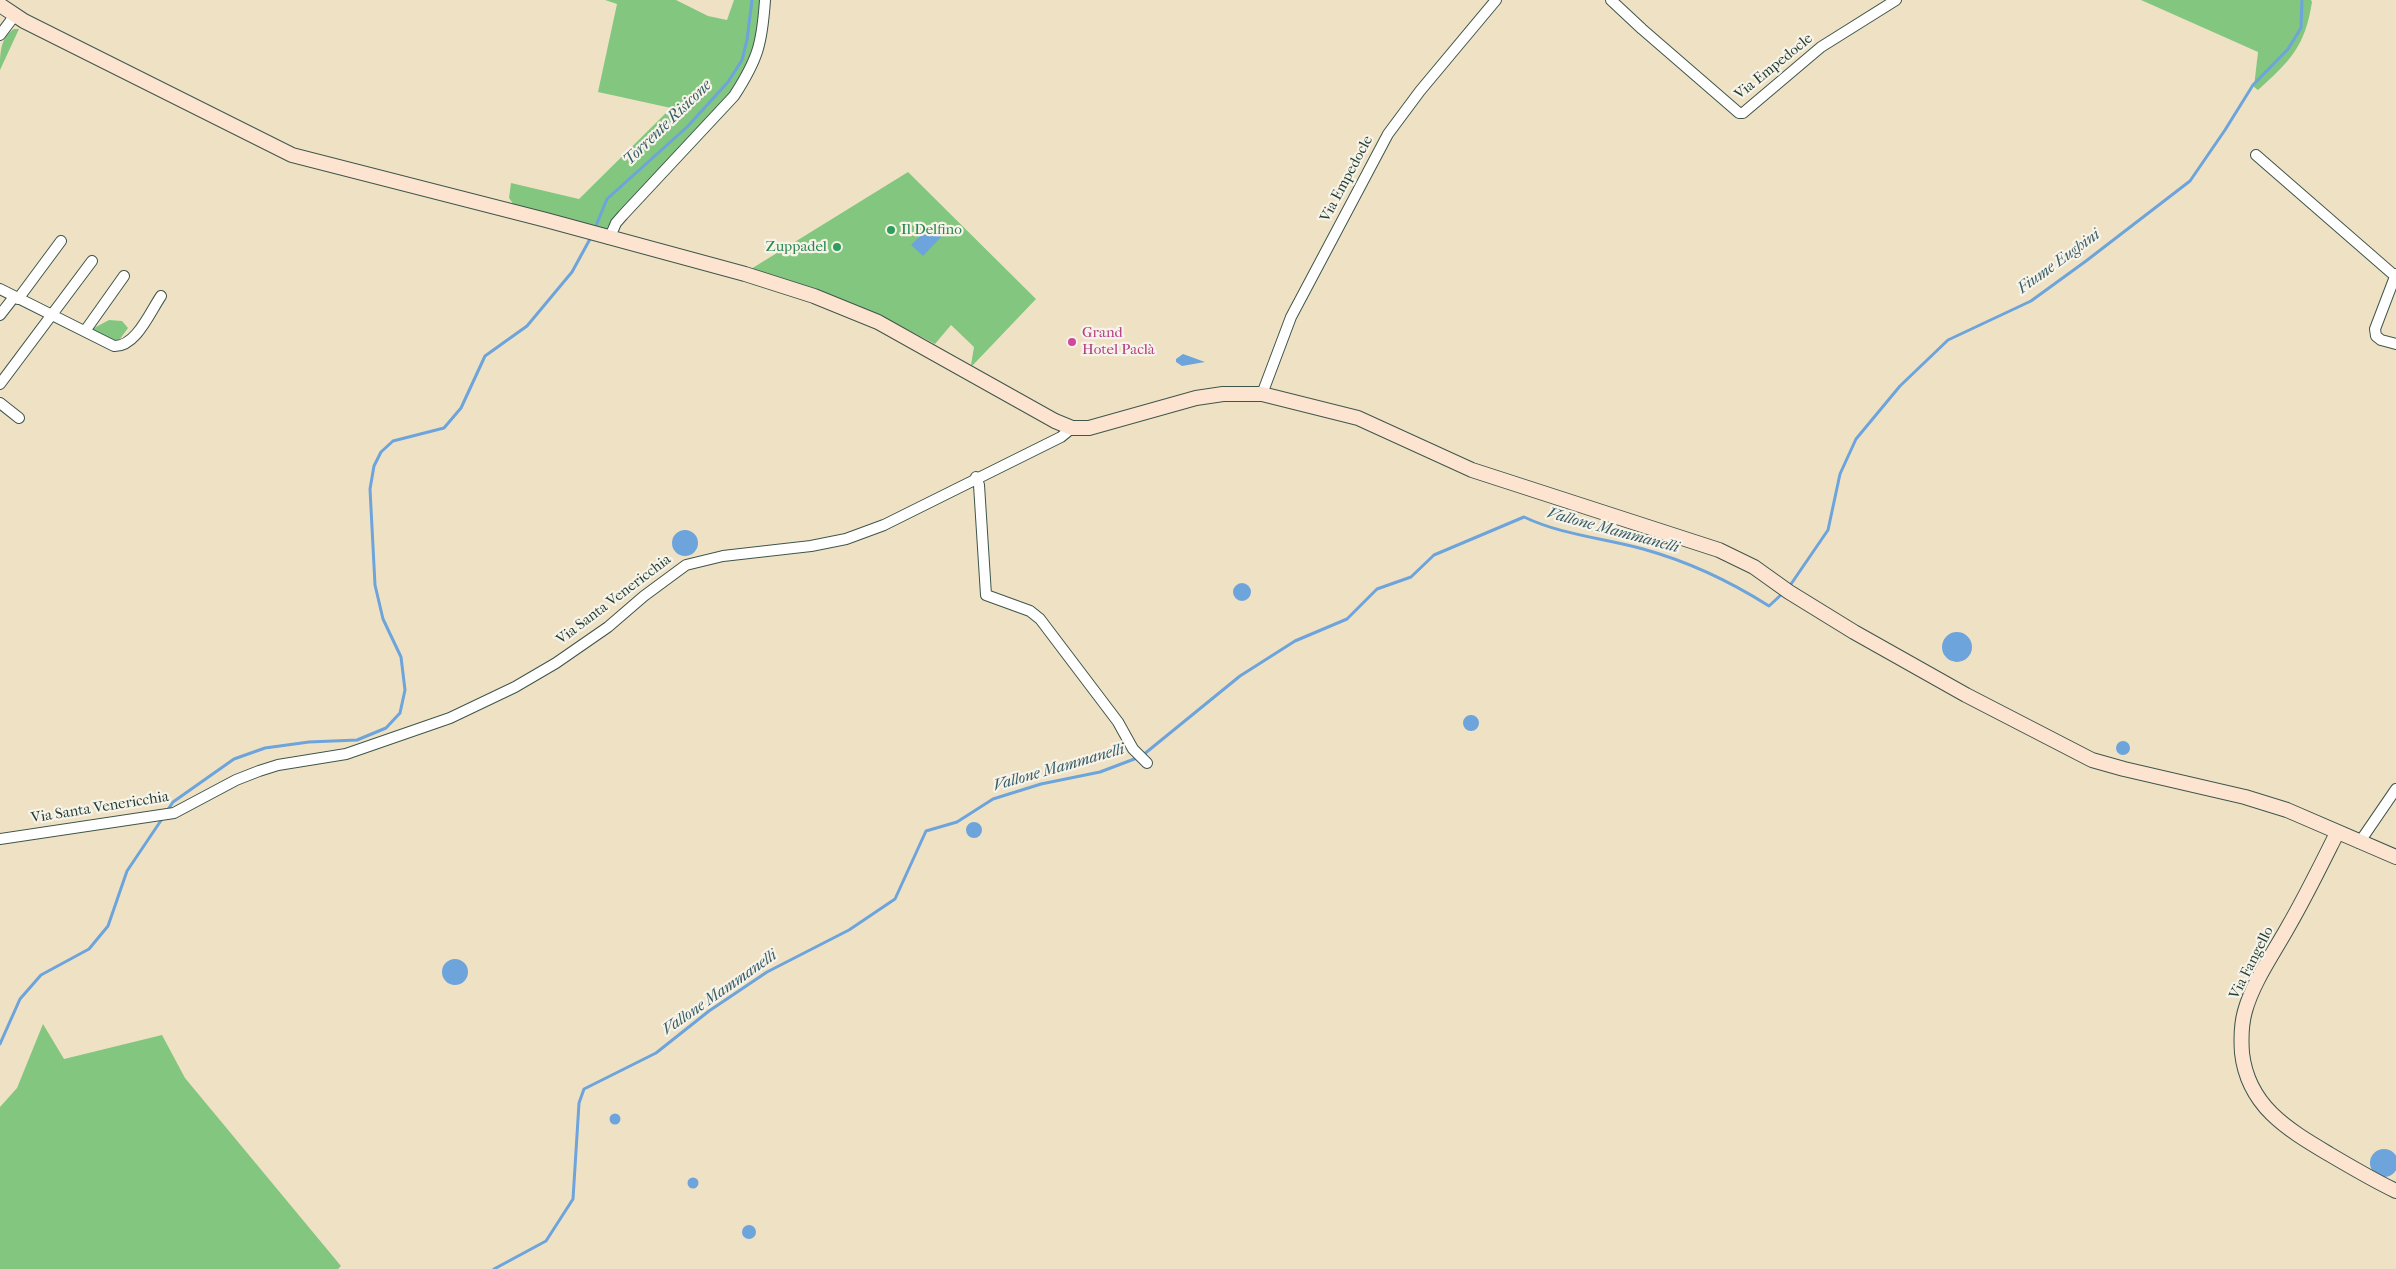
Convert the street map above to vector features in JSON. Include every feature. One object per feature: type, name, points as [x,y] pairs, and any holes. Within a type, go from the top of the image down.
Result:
[{"type":"street","points":[[609,238],[616,223],[734,96],[744,81],[757,58],[765,0]]},
{"type":"street","name":"Via Empedocle","points":[[1262,394],[1291,317],[1388,134],[1420,91],[1496,0]]},
{"type":"street","name":"Via Empedocle","points":[[1611,0],[1739,113],[1743,113],[1821,47],[1896,0]]},
{"type":"street","points":[[0,5],[63,41],[292,155],[546,220],[788,287],[863,316],[897,332],[1054,421],[1072,428],[1089,428],[1196,398],[1223,394],[1262,394],[1358,418],[1472,470],[1719,550],[1754,567],[1832,620],[1966,696],[2092,760],[2245,797],[2287,810],[2359,843],[2396,857]]},
{"type":"street","points":[[0,35],[15,15]]},
{"type":"street","points":[[2256,155],[2395,275],[2375,329],[2376,336],[2381,340],[2396,344]]},
{"type":"street","points":[[0,315],[62,241]]},
{"type":"street","points":[[0,384],[92,261]]},
{"type":"street","points":[[85,331],[124,276]]},
{"type":"street","points":[[0,290],[114,346],[121,346],[130,342],[161,296]]},
{"type":"street","points":[[0,403],[20,418]]},
{"type":"street","name":"Via Santa Venericchia","points":[[0,839],[174,813],[236,780],[258,771],[278,765],[346,754],[450,718],[515,687],[556,663],[608,627],[644,596],[686,565],[723,556],[811,546],[846,539],[884,525],[976,477],[1061,437],[1072,428]]},
{"type":"street","points":[[976,477],[979,485],[986,595],[1030,611],[1040,620],[1118,722],[1133,749],[1147,763]]},
{"type":"street","points":[[2359,843],[2396,789]]},
{"type":"street","name":"Via Fangello","points":[[2337,833],[2306,895],[2264,969],[2245,1011],[2241,1041],[2243,1059],[2249,1083],[2254,1092],[2266,1109],[2280,1123],[2370,1179],[2396,1191]]},
{"type":"green space","points":[[605,0],[676,0],[708,16],[727,20],[734,0],[761,0],[759,28],[747,68],[729,95],[614,217],[605,231],[514,205],[509,198],[511,183],[579,199],[671,108],[598,92],[617,4]]},
{"type":"green space","points":[[2141,0],[2311,0],[2312,2],[2305,31],[2294,52],[2258,90],[2254,87],[2258,52]]},
{"type":"green space","points":[[14,29],[19,29],[0,70],[3,41]]},
{"type":"green space","name":"Il Delfino","points":[[908,172],[1036,299],[973,365],[971,365],[974,347],[951,325],[935,344],[878,314],[804,285],[751,269]]},
{"type":"green space","points":[[109,320],[122,321],[128,328],[120,339],[114,342],[92,331]]},
{"type":"green space","points":[[43,1024],[64,1059],[162,1035],[185,1078],[341,1266],[338,1269],[0,1269],[0,1107],[17,1088]]},
{"type":"water","points":[[933,223],[944,234],[923,256],[911,245]]},
{"type":"water","points":[[1183,354],[1205,362],[1182,366],[1176,362],[1176,359]]},
{"type":"water","points":[[685,530],[694,534],[698,543],[694,552],[685,556],[676,552],[672,543],[676,534]]},
{"type":"water","points":[[1242,583],[1248,586],[1251,592],[1248,598],[1242,601],[1236,598],[1233,592],[1236,586]]},
{"type":"water","points":[[1957,632],[1968,636],[1972,647],[1968,658],[1957,662],[1946,658],[1942,647],[1946,636]]},
{"type":"water","points":[[1471,715],[1479,723],[1471,731],[1463,723]]},
{"type":"water","points":[[2120,741],[2126,741],[2130,748],[2126,755],[2120,755],[2116,751],[2116,745]]},
{"type":"water","points":[[974,822],[982,830],[974,838],[966,830]]},
{"type":"water","points":[[455,959],[464,963],[468,972],[464,981],[455,985],[446,981],[442,972],[446,963]]},
{"type":"water","points":[[615,1113],[621,1119],[615,1125],[609,1119]]},
{"type":"water","points":[[2384,1149],[2394,1153],[2398,1163],[2394,1173],[2384,1177],[2374,1173],[2370,1163],[2374,1153]]},
{"type":"water","points":[[693,1177],[699,1183],[693,1189],[687,1183]]},
{"type":"water","points":[[749,1225],[754,1227],[756,1232],[754,1237],[749,1239],[744,1237],[742,1232],[744,1227]]},
{"type":"waterway","name":"Torrente Risicone","points":[[595,228],[607,199],[687,127],[728,82],[742,60],[747,40],[752,0]]},
{"type":"waterway","name":"Fiume Eughini","points":[[1789,587],[1828,530],[1840,474],[1856,439],[1900,386],[1948,340],[2031,301],[2190,181],[2253,85],[2288,49],[2301,28],[2302,0]]},
{"type":"waterway","name":"Torrente Risicone","points":[[167,811],[173,802],[234,759],[265,748],[309,742],[357,740],[386,728],[400,713],[405,690],[401,657],[383,619],[375,585],[370,489],[374,466],[381,452],[393,441],[444,428],[461,408],[485,356],[527,326],[572,272],[590,239]]},
{"type":"waterway","name":"Vallone Mammanelli","points":[[1143,755],[1240,676],[1295,641],[1347,619],[1377,589],[1411,577],[1434,555],[1524,517],[1553,528],[1628,545],[1677,560],[1724,580],[1769,606],[1783,593]]},
{"type":"waterway","name":"Vallone Mammanelli","points":[[494,1269],[546,1241],[573,1199],[579,1103],[584,1089],[656,1053],[709,1011],[767,972],[849,930],[895,899],[926,831],[957,822],[993,799],[1041,784],[1100,772],[1137,758]]},
{"type":"waterway","name":"Torrente Risicone","points":[[0,1044],[20,999],[41,975],[89,949],[108,926],[127,871],[164,816]]},
{"type":"place","name":"Il Delfino","points":[[891,230]]},
{"type":"place","name":"Zuppadel","points":[[837,247]]},
{"type":"place","name":"Grand Hotel Paclà","points":[[1072,342]]}]
